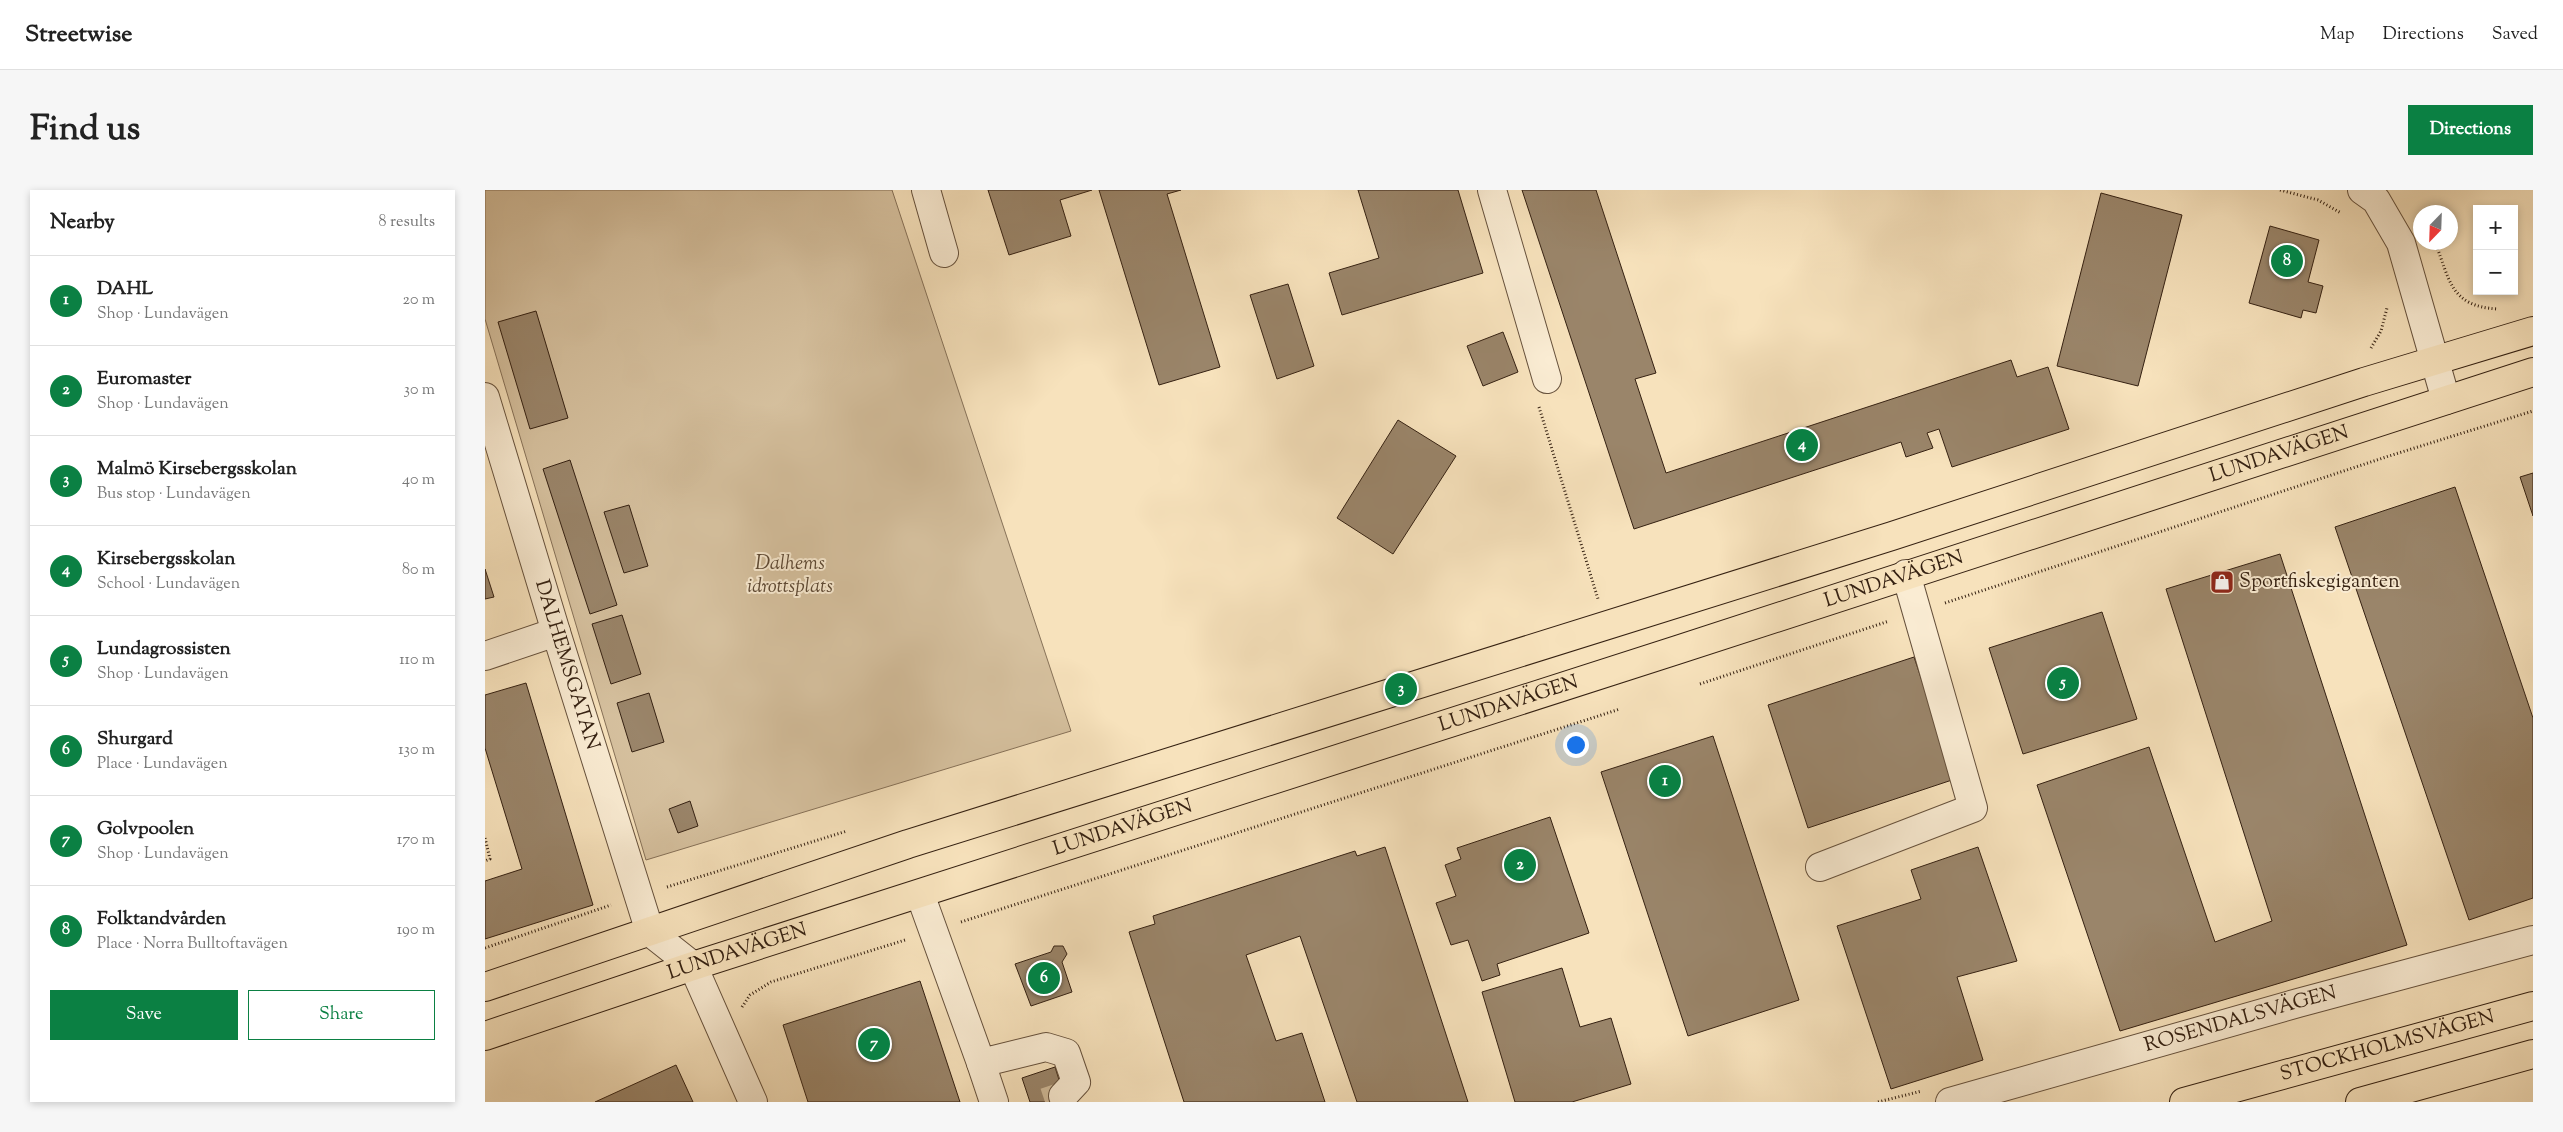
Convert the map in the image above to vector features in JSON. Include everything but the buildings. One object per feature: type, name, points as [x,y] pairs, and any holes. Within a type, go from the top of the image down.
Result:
[{"type":"main road","name":"LUNDAVÄGEN","points":[[485,988],[918,841],[1892,536],[2355,386],[2533,331]]},
{"type":"main road","name":"LUNDAVÄGEN","points":[[485,1036],[693,966],[1677,650],[1906,574],[2533,372]]},
{"type":"main road","name":"STOCKHOLMSVÄGEN","points":[[2184,1102],[2533,1006]]},
{"type":"main road","points":[[2360,1102],[2533,1054]]},
{"type":"street","points":[[926,190],[944,254]]},
{"type":"street","points":[[1492,190],[1547,379]]},
{"type":"street","points":[[2362,190],[2376,200],[2401,243],[2446,400]]},
{"type":"street","name":"DALHEMSGATAN","points":[[485,397],[555,632],[650,932]]},
{"type":"street","points":[[1821,867],[1973,808],[1906,574]]},
{"type":"street","points":[[485,656],[555,632]]},
{"type":"street","points":[[920,894],[994,1102]]},
{"type":"street","points":[[650,932],[693,966],[753,1102]]},
{"type":"street","name":"ROSENDALSVÄGEN","points":[[1949,1102],[2298,1003],[2533,940]]},
{"type":"street","points":[[981,1063],[1046,1046],[1066,1053],[1076,1082],[1063,1096]]},
{"type":"path","points":[[2280,190],[2318,200],[2348,218]]},
{"type":"path","points":[[2438,250],[2456,294],[2468,304],[2481,308],[2500,310]]},
{"type":"path","points":[[2369,351],[2381,331],[2387,306]]},
{"type":"path","points":[[1547,379],[1538,405],[1599,599]]},
{"type":"path","points":[[1700,684],[2389,456],[2533,411]]},
{"type":"path","points":[[741,1010],[750,995],[771,982],[1620,708]]},
{"type":"path","points":[[485,838],[490,859],[485,861]]},
{"type":"green space","name":"Dalhems idrottsplats","points":[[485,190],[892,190],[1071,731],[646,860],[485,319]]},
{"type":"tunnel","points":[[1045,1102],[1063,1096]]},
{"type":"place","name":"Folktandvården","points":[[2287,261]]},
{"type":"place","name":"Kirsebergsskolan","points":[[1802,445]]},
{"type":"place","name":"Sportfiskegiganten","points":[[2222,582]]},
{"type":"place","name":"Lundagrossisten","points":[[2063,683]]},
{"type":"place","name":"Malmö Kirsebergsskolan","points":[[1401,689]]},
{"type":"place","name":"DAHL","points":[[1665,781]]},
{"type":"place","name":"Euromaster","points":[[1520,865]]},
{"type":"place","name":"Shurgard","points":[[1044,978]]},
{"type":"place","name":"Golvpoolen","points":[[874,1044]]}]
